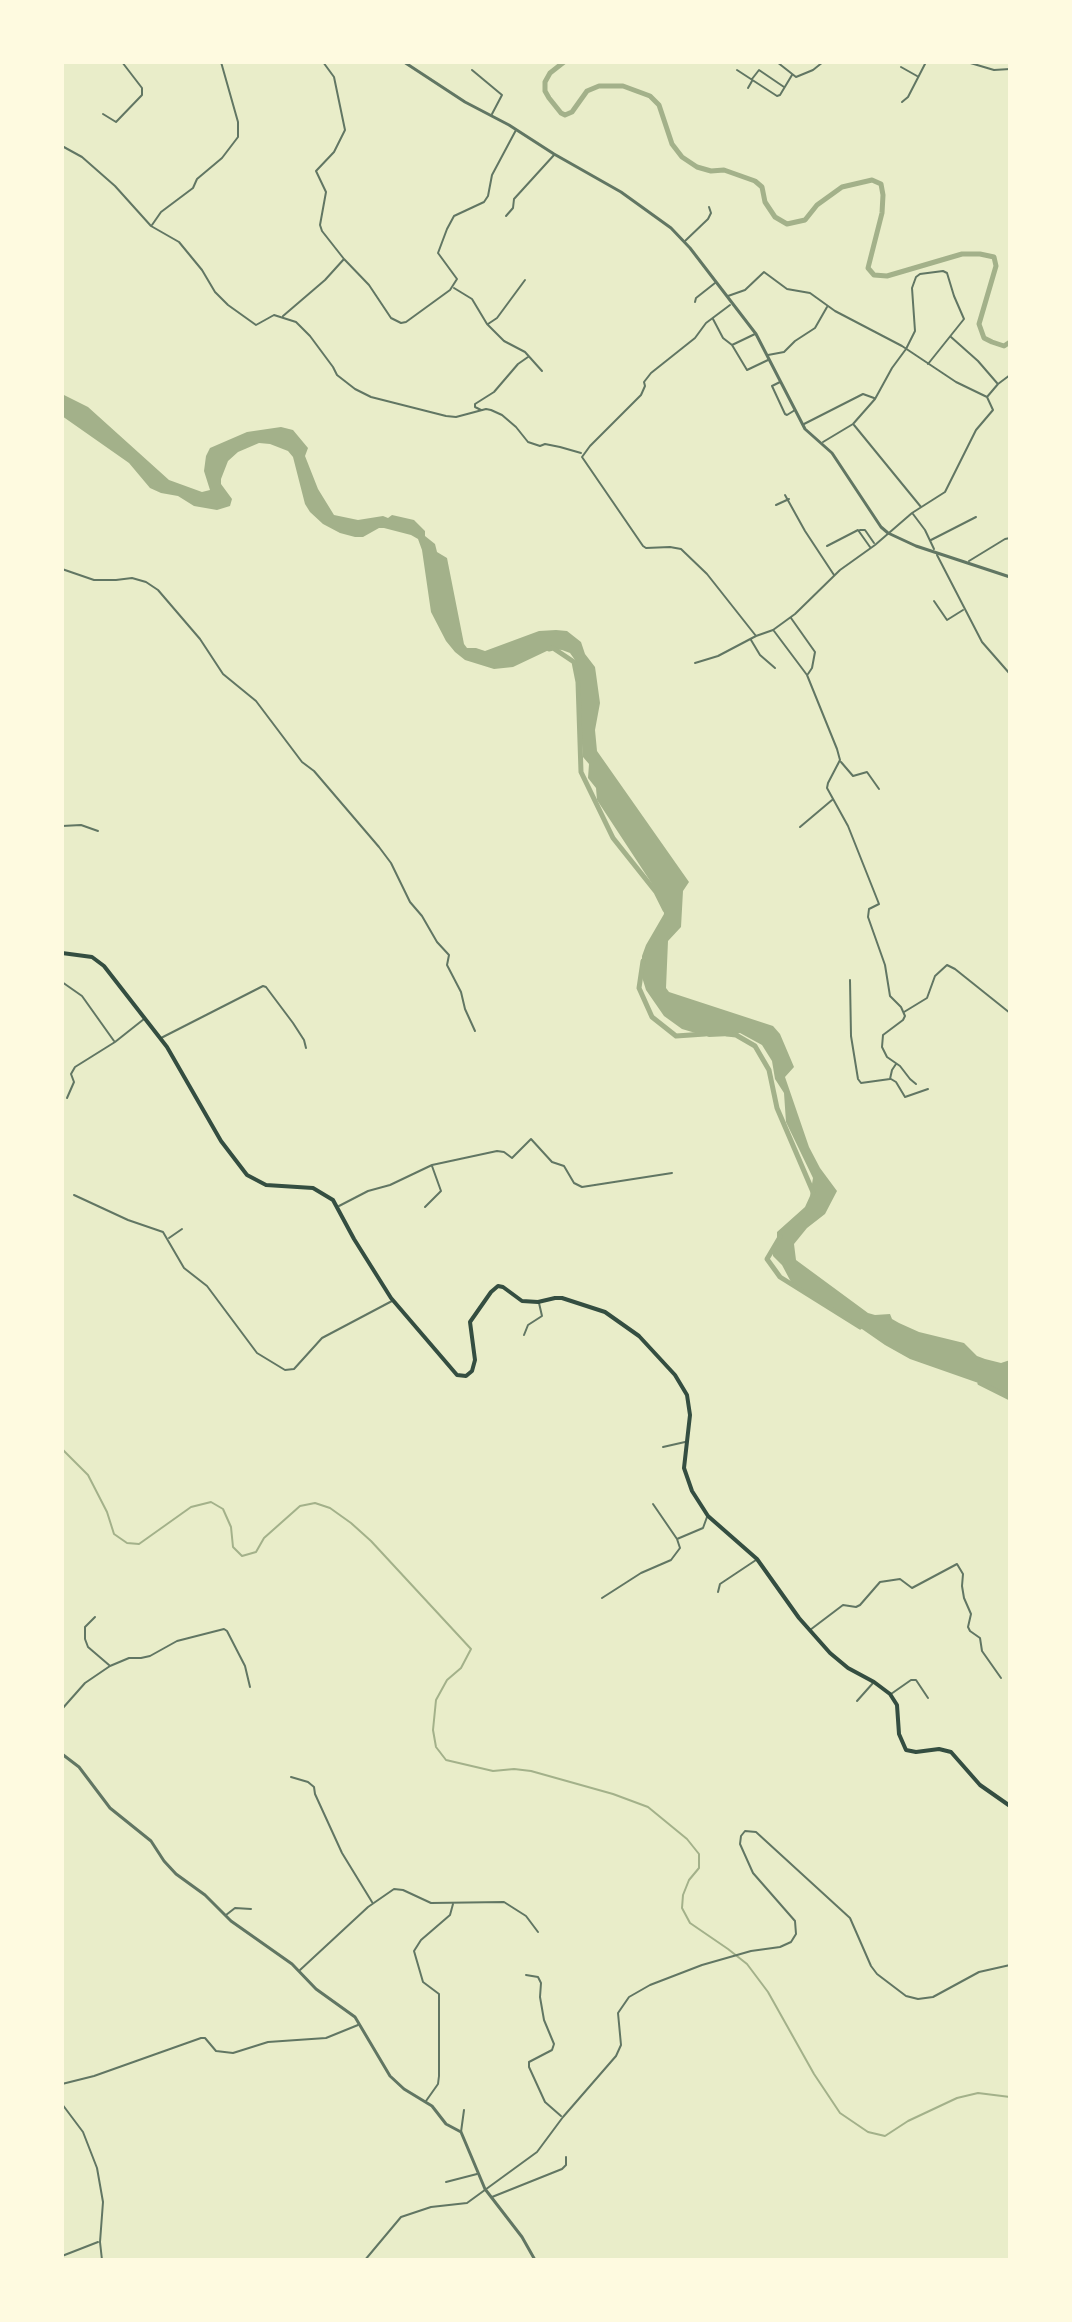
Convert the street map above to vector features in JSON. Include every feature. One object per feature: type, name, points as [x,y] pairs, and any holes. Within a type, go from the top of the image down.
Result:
[{"type":"main road","points":[[62,953],[99,960],[179,1065],[221,1141],[247,1175],[266,1185],[313,1188],[333,1200],[393,1300],[455,1373],[469,1375],[474,1366],[471,1319],[494,1288],[503,1287],[522,1301],[570,1300],[610,1315],[639,1336],[685,1388],[690,1409],[684,1468],[692,1491],[708,1516],[757,1559],[830,1653],[890,1694],[897,1705],[899,1734],[906,1750],[916,1752],[933,1748],[951,1752],[980,1785],[1010,1806]]},
{"type":"street","points":[[103,114],[116,122],[142,95],[142,88],[122,62]]},
{"type":"street","points":[[151,226],[161,212],[193,188],[197,179],[222,158],[238,137],[238,122],[221,62]]},
{"type":"street","points":[[323,62],[334,77],[345,130],[334,152],[316,172],[326,192],[320,225],[344,259],[369,285],[391,318],[401,323],[453,287],[457,279],[438,253],[447,229],[454,216],[484,202],[492,175],[517,129]]},
{"type":"street","points":[[404,62],[465,102],[517,129],[621,192],[671,228],[756,334],[803,424],[836,458],[870,513],[888,533],[1010,577]]},
{"type":"street","points":[[777,62],[798,77],[823,62]]},
{"type":"street","points":[[902,102],[926,62]]},
{"type":"street","points":[[967,62],[994,70],[1010,69]]},
{"type":"street","points":[[901,67],[918,77]]},
{"type":"street","points":[[472,70],[501,93],[502,98],[492,116]]},
{"type":"street","points":[[737,70],[777,96],[792,75]]},
{"type":"street","points":[[748,88],[759,70],[785,87]]},
{"type":"street","points":[[62,146],[82,157],[115,186],[151,226],[179,242],[215,292],[240,315],[256,325],[271,316],[283,317],[300,326],[337,375],[363,393],[446,416],[491,410],[516,427],[528,442],[582,454],[643,546],[681,549],[707,574],[756,636]]},
{"type":"street","points":[[506,216],[513,208],[514,199],[554,154]]},
{"type":"street","points":[[685,242],[708,219],[711,213],[709,207]]},
{"type":"street","points":[[283,317],[344,259]]},
{"type":"street","points":[[821,443],[853,424],[875,399],[915,331],[912,288],[916,277],[943,271],[947,273],[964,319],[928,364]]},
{"type":"street","points":[[695,663],[718,656],[773,630],[834,575],[912,513],[945,492],[976,430],[993,410],[987,397],[956,382],[810,293],[787,289],[764,272],[745,290],[727,296]]},
{"type":"street","points":[[488,325],[497,318],[525,280]]},
{"type":"street","points":[[695,302],[715,282]]},
{"type":"street","points":[[453,287],[474,301],[482,318],[504,341],[525,352],[542,371]]},
{"type":"street","points":[[582,454],[638,398],[651,373],[733,303]]},
{"type":"street","points":[[713,318],[723,338],[732,345],[747,370],[784,352],[815,328],[827,306]]},
{"type":"street","points":[[732,345],[756,334]]},
{"type":"street","points":[[951,337],[998,384]]},
{"type":"street","points":[[482,410],[475,404],[494,392],[529,356]]},
{"type":"street","points":[[987,397],[1010,375]]},
{"type":"street","points":[[781,381],[772,386],[785,414],[795,410]]},
{"type":"street","points":[[803,424],[861,395],[875,399]]},
{"type":"street","points":[[853,424],[922,507]]},
{"type":"street","points":[[785,495],[834,575]]},
{"type":"street","points":[[776,505],[789,499]]},
{"type":"street","points":[[912,513],[930,540],[985,647],[1010,674]]},
{"type":"street","points":[[930,540],[976,517]]},
{"type":"street","points":[[827,546],[858,530],[865,530],[873,546]]},
{"type":"street","points":[[968,562],[1010,538]]},
{"type":"street","points":[[62,569],[94,580],[132,578],[158,590],[200,639],[223,674],[256,701],[302,762],[314,771],[391,863],[410,902],[449,955],[447,965],[475,1031]]},
{"type":"street","points":[[934,601],[947,620],[964,609]]},
{"type":"street","points":[[791,617],[815,652],[812,668],[807,675]]},
{"type":"street","points":[[773,630],[807,675],[840,760],[853,776],[867,772],[879,789]]},
{"type":"street","points":[[751,639],[757,652],[775,668]]},
{"type":"street","points":[[840,760],[827,788],[848,826],[879,904],[869,909],[868,917],[885,965],[890,996],[904,1012],[903,1020],[883,1035],[881,1042],[887,1057],[897,1063],[916,1084]]},
{"type":"street","points":[[800,827],[833,799]]},
{"type":"street","points":[[62,826],[81,825],[98,831]]},
{"type":"street","points":[[904,1012],[926,999],[935,976],[949,965],[1010,1013]]},
{"type":"street","points":[[850,980],[851,1036],[858,1079],[861,1083],[890,1079],[896,1082],[905,1097],[928,1089]]},
{"type":"street","points":[[62,982],[82,996],[115,1042]]},
{"type":"street","points":[[160,1038],[263,986],[293,1023],[306,1048]]},
{"type":"street","points":[[67,1098],[74,1082],[73,1070],[145,1018]]},
{"type":"street","points":[[890,1079],[897,1063]]},
{"type":"street","points":[[338,1207],[432,1165],[497,1151],[512,1158],[531,1139],[552,1162],[564,1166],[574,1183],[582,1187],[672,1173]]},
{"type":"street","points":[[425,1207],[441,1191],[432,1165]]},
{"type":"street","points":[[74,1195],[128,1220],[159,1230],[168,1239],[184,1268],[207,1286],[257,1353],[288,1371],[294,1369],[322,1338],[393,1300]]},
{"type":"street","points":[[168,1239],[182,1229]]},
{"type":"street","points":[[524,1335],[526,1328],[542,1316],[538,1302]]},
{"type":"street","points":[[663,1447],[687,1442]]},
{"type":"street","points":[[602,1598],[644,1571],[671,1560],[680,1548],[653,1504]]},
{"type":"street","points":[[677,1539],[703,1528],[708,1516]]},
{"type":"street","points":[[718,1592],[720,1584],[757,1559]]},
{"type":"street","points":[[810,1631],[843,1605],[860,1605],[880,1582],[900,1579],[912,1588],[957,1564],[963,1574],[962,1586],[971,1614],[968,1627],[980,1638],[982,1651],[1001,1678]]},
{"type":"street","points":[[95,1617],[85,1627],[85,1639],[88,1647],[110,1666]]},
{"type":"street","points":[[62,1709],[87,1681],[110,1666],[129,1658],[150,1656],[177,1641],[224,1629],[245,1666],[250,1687]]},
{"type":"street","points":[[890,1694],[916,1680],[928,1698]]},
{"type":"street","points":[[857,1701],[874,1682]]},
{"type":"street","points":[[62,1754],[79,1767],[110,1808],[151,1841],[176,1874],[352,2015],[387,2072],[404,2089],[432,2106],[444,2122],[461,2132]]},
{"type":"street","points":[[291,1777],[314,1787],[342,1853],[373,1903]]},
{"type":"street","points":[[365,2260],[401,2217],[431,2207],[467,2203],[537,2152],[619,2051],[618,2013],[624,2002],[650,1985],[702,1965],[791,1942],[796,1934],[795,1921],[753,1873],[743,1853],[741,1836],[750,1830],[762,1837],[850,1918],[871,1966],[906,1996],[918,1999],[933,1997],[979,1972],[1010,1965]]},
{"type":"street","points":[[299,1971],[373,1903],[394,1889],[431,1903],[504,1902],[526,1916],[538,1932]]},
{"type":"street","points":[[426,2102],[438,2084],[439,2076],[439,1994],[423,1982],[414,1951],[421,1940],[450,1915],[453,1903]]},
{"type":"street","points":[[225,1916],[235,1908],[251,1909]]},
{"type":"street","points":[[526,1975],[540,1980],[544,2020],[554,2044],[552,2050],[529,2062],[529,2067],[545,2102],[563,2117]]},
{"type":"street","points":[[62,2084],[94,2076],[197,2038],[205,2038],[216,2051],[234,2053],[268,2042],[326,2038],[359,2024]]},
{"type":"street","points":[[62,2104],[83,2132],[97,2168],[103,2206],[102,2260]]},
{"type":"street","points":[[464,2110],[461,2132],[485,2189],[524,2240],[535,2260]]},
{"type":"street","points":[[491,2198],[562,2169],[566,2165],[566,2157]]},
{"type":"street","points":[[446,2182],[478,2173]]},
{"type":"street","points":[[62,2256],[100,2242]]},
{"type":"shaded area","points":[[62,394],[88,407],[169,480],[202,492],[210,490],[204,471],[210,448],[247,432],[281,427],[293,430],[308,448],[305,456],[318,489],[334,515],[358,520],[392,515],[414,520],[435,544],[437,552],[447,558],[467,648],[485,651],[539,631],[556,630],[567,631],[581,642],[595,667],[600,703],[595,730],[597,751],[689,882],[683,891],[681,927],[668,941],[666,988],[669,992],[773,1026],[780,1034],[794,1067],[785,1077],[809,1147],[837,1191],[825,1214],[807,1228],[794,1244],[796,1260],[868,1313],[890,1314],[892,1319],[919,1332],[964,1343],[977,1356],[985,1359],[1001,1363],[1010,1360],[1010,1397],[910,1359],[885,1345],[791,1282],[773,1256],[777,1232],[805,1207],[813,1178],[786,1122],[784,1093],[775,1079],[772,1061],[762,1045],[740,1033],[709,1037],[682,1029],[664,1016],[646,990],[642,977],[642,956],[664,914],[663,905],[597,800],[596,788],[588,778],[589,764],[583,757],[577,670],[570,653],[551,649],[513,667],[494,669],[465,660],[446,641],[431,612],[418,539],[384,528],[355,537],[323,524],[305,504],[293,457],[288,451],[259,443],[238,452],[228,461],[221,479],[221,484],[232,499],[230,506],[217,510],[194,506],[178,496],[150,488],[129,463],[62,416]]},
{"type":"waterway","points":[[564,62],[550,73],[545,82],[545,91],[561,113],[572,112],[587,91],[599,86],[623,86],[650,96],[659,105],[672,144],[682,157],[697,167],[711,171],[724,170],[755,181],[762,187],[765,202],[775,217],[787,224],[805,220],[817,205],[842,187],[872,180],[881,184],[882,213],[868,268],[874,275],[887,276],[962,254],[994,257],[996,266],[979,324],[984,338],[1004,346],[1010,342]]},
{"type":"waterway","points":[[549,649],[553,648],[574,662],[578,682],[581,772],[613,838],[656,892],[665,910]]},
{"type":"waterway","points":[[643,961],[639,988],[652,1017],[676,1036],[705,1034]]},
{"type":"waterway","points":[[727,1034],[736,1035],[755,1046],[769,1070],[777,1108],[813,1192]]},
{"type":"waterway","points":[[780,1237],[767,1259],[780,1277],[860,1327]]},
{"type":"waterway","points":[[980,1383],[1010,1398]]},
{"type":"waterway","points":[[62,1449],[88,1475],[107,1512],[114,1534],[127,1543],[139,1544],[191,1507],[211,1502],[223,1509],[231,1527],[233,1547],[242,1556],[256,1552],[264,1538],[300,1506],[315,1503],[330,1508],[351,1523],[471,1649],[461,1668],[447,1680],[436,1700],[433,1730],[436,1747],[446,1760],[493,1771],[531,1771],[613,1794],[648,1807],[687,1839],[699,1854],[699,1868],[689,1880],[683,1895],[682,1908],[690,1923],[747,1964],[768,1992],[814,2074],[840,2113],[868,2132],[885,2136],[908,2121],[957,2098],[978,2093],[1010,2097]]}]
